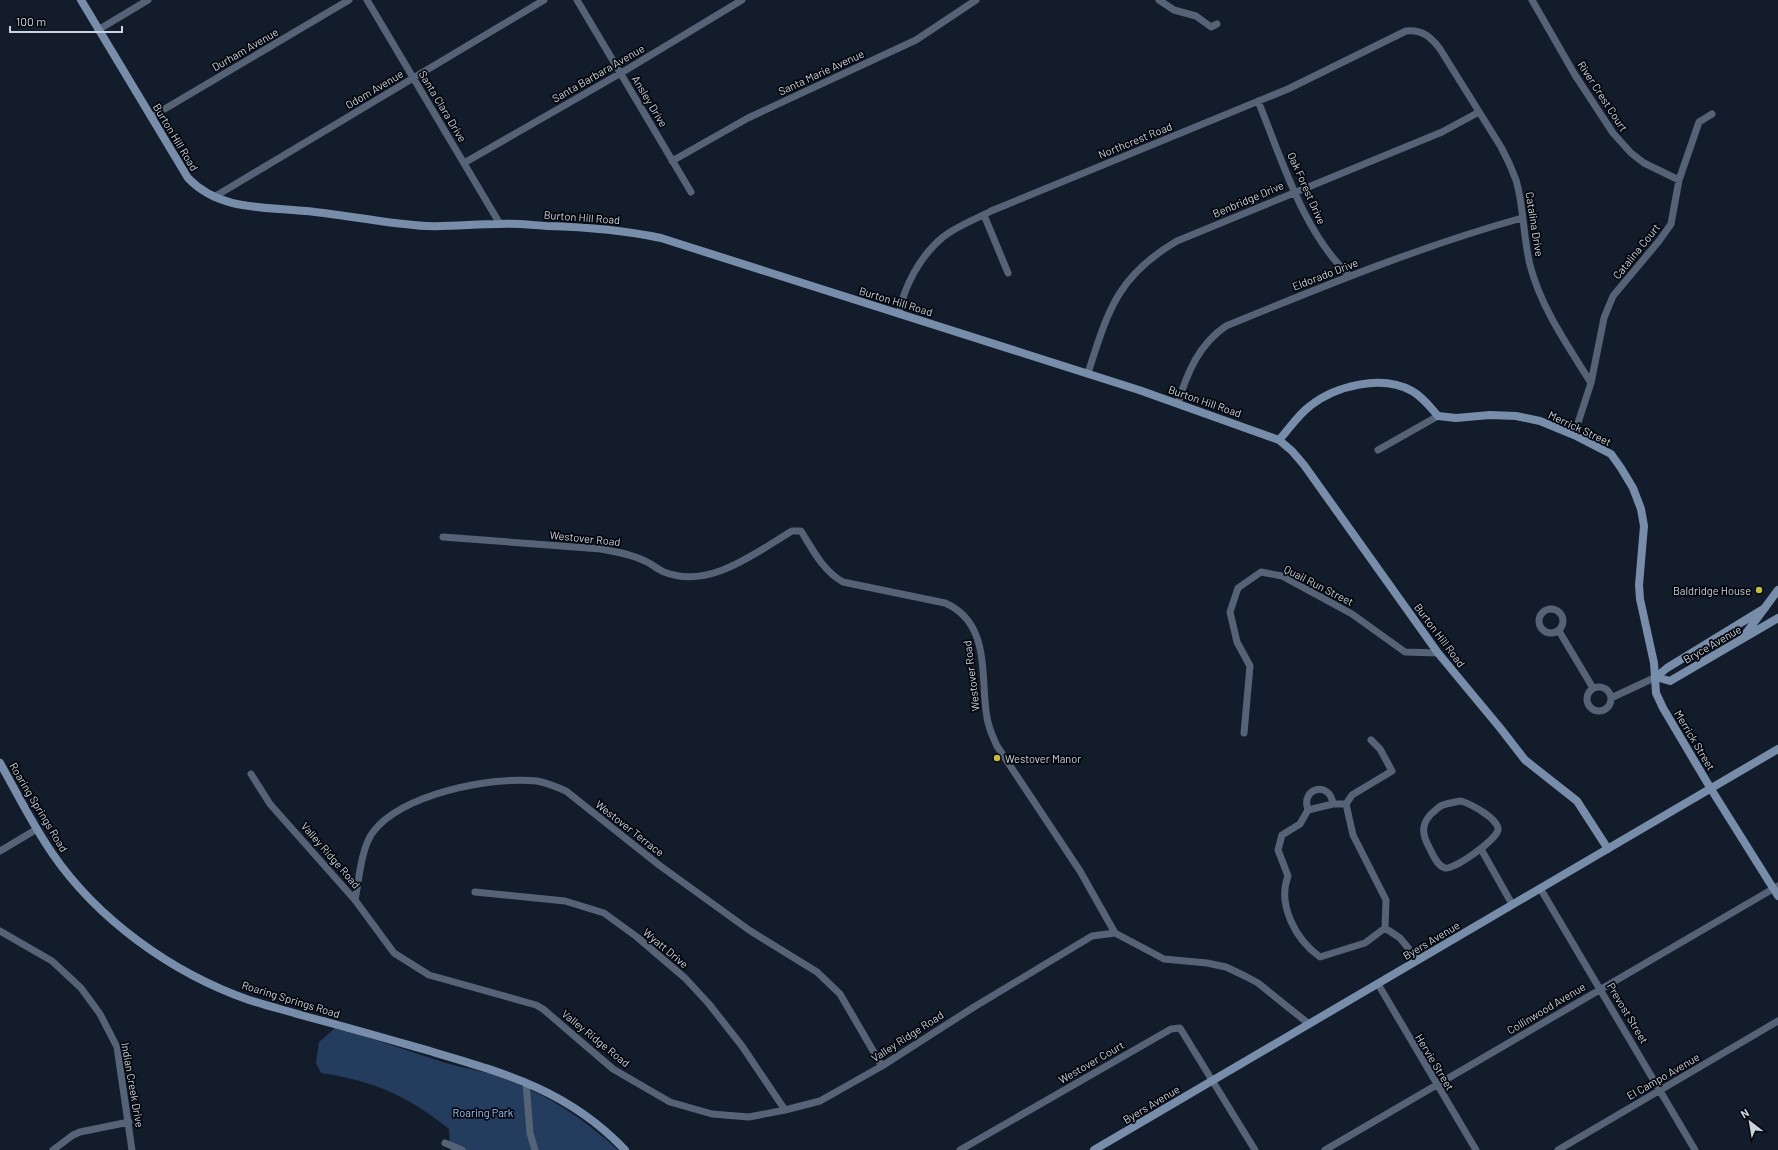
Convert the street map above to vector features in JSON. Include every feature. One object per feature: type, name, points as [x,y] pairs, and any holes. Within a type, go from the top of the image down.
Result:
[{"type":"street","name":"Burton Hill Road","points":[[81,0],[188,178],[195,186],[226,202],[248,206],[316,212],[372,221],[428,226],[500,224],[612,229],[661,238],[1088,373],[1178,403],[1279,440],[1292,451],[1304,465],[1438,653],[1502,729],[1525,760],[1577,800],[1608,849]]},
{"type":"street","points":[[98,30],[148,0]]},
{"type":"street","name":"Durham Avenue","points":[[151,117],[349,0]]},
{"type":"street","name":"Santa Clara Drive","points":[[367,0],[500,224]]},
{"type":"street","name":"Odom Avenue","points":[[214,197],[544,0]]},
{"type":"street","name":"Ansley Drive","points":[[577,0],[691,192]]},
{"type":"street","name":"Santa Barbara Avenue","points":[[464,163],[621,73],[742,0]]},
{"type":"street","name":"Santa Marie Avenue","points":[[672,161],[748,118],[916,40],[976,0]]},
{"type":"street","points":[[1159,0],[1174,10],[1196,16],[1211,27],[1217,24]]},
{"type":"street","name":"River Crest Court","points":[[1532,0],[1575,75],[1613,133],[1631,153],[1644,162],[1679,180]]},
{"type":"street","name":"Northcrest Road","points":[[899,314],[906,287],[928,253],[942,238],[984,215],[1288,89],[1406,31],[1418,31]]},
{"type":"street","name":"Catalina Drive","points":[[1418,31],[1430,37],[1440,49],[1510,163],[1516,182],[1530,264],[1540,296],[1564,342],[1591,383]]},
{"type":"street","name":"Oak Forest Drive","points":[[1258,101],[1303,210],[1320,243],[1331,257],[1350,276]]},
{"type":"street","name":"Benbridge Drive","points":[[1088,373],[1106,318],[1114,300],[1136,272],[1164,248],[1177,241],[1295,191],[1442,132],[1479,112]]},
{"type":"street","name":"Catalina Court","points":[[1591,383],[1604,318],[1613,296],[1659,241],[1671,224],[1679,180],[1699,122],[1712,114]]},
{"type":"street","points":[[984,215],[1008,273]]},
{"type":"street","name":"Eldorado Drive","points":[[1178,403],[1185,379],[1193,362],[1201,350],[1217,332],[1226,326],[1350,276],[1459,236],[1522,218]]},
{"type":"street","points":[[1574,434],[1581,417],[1591,383]]},
{"type":"street","points":[[1279,440],[1311,405],[1334,392],[1356,386],[1375,384],[1401,387],[1412,391],[1424,400],[1438,416],[1378,450]]},
{"type":"street","name":"Merrick Street","points":[[1438,416],[1456,418],[1490,415],[1516,416],[1540,421],[1574,434],[1611,454],[1633,488],[1641,509],[1644,526],[1639,592],[1656,677],[1656,693],[1663,708],[1711,789],[1776,887],[1778,896]]},
{"type":"street","name":"Westover Road","points":[[443,537],[601,549],[627,554],[664,572],[684,577],[701,577],[723,569],[792,531],[801,531],[833,576],[843,582],[945,603],[957,608],[967,619],[977,634],[982,661],[986,712],[990,731],[997,746],[1080,870],[1115,933]]},
{"type":"street","name":"Quail Run Street","points":[[1244,733],[1250,666],[1237,642],[1230,612],[1238,588],[1261,572],[1282,576],[1352,614],[1405,652],[1438,653]]},
{"type":"street","points":[[1741,640],[1778,590]]},
{"type":"street","name":"Bryce Avenue","points":[[1611,698],[1656,677],[1667,668],[1765,608]]},
{"type":"street","name":"Bryce Avenue","points":[[1656,677],[1670,682],[1778,618]]},
{"type":"street","points":[[1559,631],[1593,688]]},
{"type":"street","points":[[1601,687],[1608,691],[1611,698],[1609,706],[1601,711],[1592,710],[1587,703],[1587,694],[1593,688],[1601,687]]},
{"type":"street","points":[[1371,740],[1380,749],[1392,771],[1352,795],[1346,804],[1353,835],[1386,900],[1385,928]]},
{"type":"street","name":"Byers Avenue","points":[[1094,1150],[1778,749]]},
{"type":"street","name":"Roaring Springs Road","points":[[0,763],[37,829],[52,853],[70,876],[111,918],[128,932],[178,967],[248,1000],[475,1064],[526,1083],[558,1097],[591,1118],[610,1134],[625,1150]]},
{"type":"street","name":"Valley Ridge Road","points":[[251,774],[270,804],[356,900],[394,952],[429,975],[536,1004],[614,1069],[670,1102],[693,1110],[735,1117],[757,1116],[820,1101],[882,1066],[974,1006],[1092,936],[1115,933]]},
{"type":"street","name":"Westover Terrace","points":[[356,900],[367,843],[380,824],[401,809],[430,796],[485,783],[537,781],[549,784],[566,791],[659,865],[736,921],[817,972],[840,994],[882,1066]]},
{"type":"street","points":[[1308,810],[1306,804],[1307,798],[1310,793],[1316,790],[1328,792],[1332,798],[1333,804]]},
{"type":"street","points":[[1461,801],[1472,805],[1489,817],[1497,827],[1498,832],[1493,840],[1481,849],[1452,868],[1445,868],[1439,864],[1424,838],[1425,821],[1443,805],[1461,801]]},
{"type":"street","points":[[1346,804],[1333,804],[1308,810],[1300,824],[1282,835],[1278,850],[1288,876],[1285,885],[1284,900],[1294,928],[1300,938],[1309,949],[1320,957],[1365,942],[1385,928]]},
{"type":"street","points":[[0,851],[37,829]]},
{"type":"street","points":[[1481,849],[1512,904]]},
{"type":"street","name":"Collinwood Avenue","points":[[1325,1150],[1662,955],[1776,887]]},
{"type":"street","name":"Prevost Street","points":[[1540,888],[1661,1090],[1695,1150]]},
{"type":"street","name":"Wyatt Drive","points":[[475,892],[565,901],[604,913],[685,978],[709,1004],[742,1046],[785,1110]]},
{"type":"street","points":[[1385,928],[1400,938],[1418,960]]},
{"type":"street","name":"Indian Creek Drive","points":[[0,931],[52,961],[81,988],[100,1014],[117,1047],[132,1150]]},
{"type":"street","points":[[1115,933],[1164,959],[1207,963],[1226,967],[1258,983],[1308,1024]]},
{"type":"street","name":"Hervie Street","points":[[1378,984],[1476,1150]]},
{"type":"street","name":"El Campo Avenue","points":[[1558,1150],[1778,1021]]},
{"type":"street","name":"Westover Court","points":[[960,1150],[1171,1029],[1180,1028],[1183,1030],[1213,1080]]},
{"type":"street","points":[[1213,1080],[1255,1150]]},
{"type":"street","points":[[526,1083],[530,1133],[535,1150]]},
{"type":"street","points":[[53,1150],[73,1135],[80,1132],[129,1122]]},
{"type":"street","points":[[445,1143],[462,1150]]},
{"type":"green space","name":"Roaring Park","points":[[336,1027],[449,1064],[512,1081],[560,1106],[590,1126],[618,1150],[450,1150],[449,1129],[434,1117],[404,1098],[357,1080],[321,1073],[316,1063],[319,1042]]},
{"type":"place","name":"Baldridge House","points":[[1759,590]]},
{"type":"place","name":"Westover Manor","points":[[997,758]]}]
